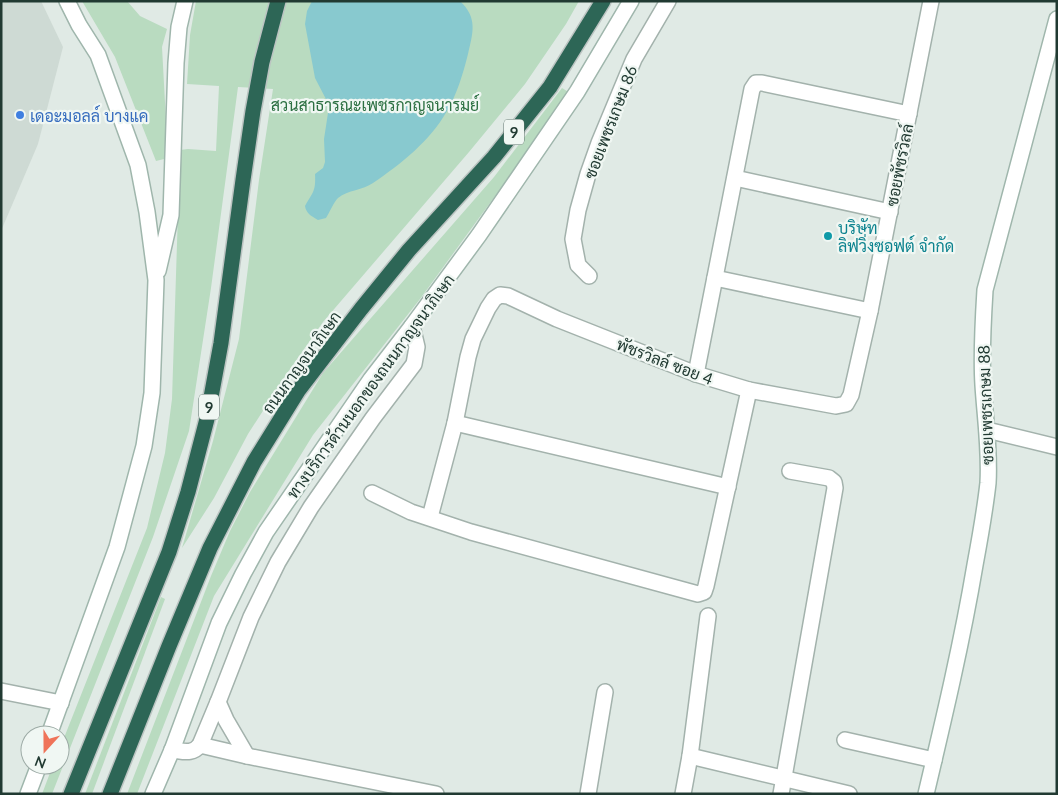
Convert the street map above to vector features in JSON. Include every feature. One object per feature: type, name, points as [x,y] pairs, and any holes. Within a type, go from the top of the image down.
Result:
[{"type":"highway","name":"9","points":[[72,794],[169,552],[193,474],[207,419],[221,343],[253,111],[262,62],[278,1]]},
{"type":"highway","name":"ถนนกาญจนาภิเษก","points":[[110,794],[210,548],[254,462],[298,391],[409,250],[494,157],[550,87],[603,1]]},
{"type":"street","points":[[52,725],[117,547],[144,446],[152,393],[156,280],[147,212],[138,164],[98,54],[66,1]]},
{"type":"street","points":[[156,280],[172,215],[176,63],[179,27],[185,1]]},
{"type":"street","name":"ทางบริการด้านนอกของถนนกาญจนาภิเษก","points":[[153,794],[172,750],[219,623],[242,574],[266,532],[352,405],[480,235],[545,140],[631,1]]},
{"type":"street","name":"ซอยเพชรเกษม 86","points":[[589,276],[578,265],[573,239],[578,210],[588,174],[598,142],[634,59],[668,1]]},
{"type":"street","name":"ซอยพัชรวิลล์","points":[[836,406],[846,404],[851,395],[890,212],[931,1]]},
{"type":"street","name":"ซอยเพชรเกษม 88","points":[[926,794],[969,600],[988,475],[983,384],[985,290],[1057,18]]},
{"type":"street","points":[[696,374],[752,89],[756,83],[909,114]]},
{"type":"street","points":[[735,178],[890,212]]},
{"type":"street","points":[[715,278],[870,310]]},
{"type":"street","name":"พัชรวิลล์ ซอย 4","points":[[455,422],[473,339],[488,308],[494,299],[500,295],[508,296],[557,319],[696,374],[749,390],[836,406]]},
{"type":"street","points":[[172,750],[192,752],[200,745],[251,617],[278,562],[311,507],[373,418],[414,364],[417,347],[412,326]]},
{"type":"street","points":[[372,493],[411,512],[471,532],[698,594],[704,592],[706,586],[749,390]]},
{"type":"street","points":[[352,405],[373,418]]},
{"type":"street","points":[[430,517],[455,422],[728,487]]},
{"type":"street","points":[[987,430],[1057,447]]},
{"type":"street","points":[[781,794],[835,488],[834,482],[829,478],[790,471]]},
{"type":"street","points":[[683,794],[690,756],[708,616]]},
{"type":"street","points":[[1,691],[60,703]]},
{"type":"street","points":[[588,794],[606,692]]},
{"type":"street","points":[[218,702],[247,756]]},
{"type":"street","points":[[844,740],[934,760]]},
{"type":"street","points":[[200,745],[395,790],[436,794]]},
{"type":"street","points":[[690,756],[849,794]]},
{"type":"street","points":[[28,794],[35,775]]},
{"type":"shaded area","name":"เดอะมอลล์ บางแค","points":[[1,1],[41,1],[63,47],[38,144],[1,231]]},
{"type":"green space","points":[[82,1],[127,1],[140,16],[167,29],[162,47],[168,158],[156,161],[115,57]]},
{"type":"green space","name":"สวนสาธารณะเพชรกาญจนารมย์","points":[[196,1],[579,1],[566,24],[525,84],[323,322],[248,434],[214,498],[182,548],[213,441],[239,339],[259,180],[273,89],[238,87],[211,288],[189,431],[153,537],[70,748],[69,725],[147,528],[165,453],[172,399],[180,150],[216,151],[219,86],[187,84],[190,35]]},
{"type":"green space","points":[[562,88],[570,93],[420,299],[313,435],[214,596],[137,794],[127,794],[230,531],[250,492],[323,373],[494,177]]},
{"type":"green space","points":[[161,597],[165,599],[92,794],[85,794]]},
{"type":"green space","name":"สวนสาธารณะเพชรกาญจนารมย์","points":[[49,775],[59,775],[52,794],[42,794]]},
{"type":"water","points":[[312,1],[460,1],[470,14],[473,26],[468,54],[457,91],[440,122],[404,160],[369,185],[346,193],[338,198],[326,218],[318,220],[306,211],[305,206],[314,188],[315,174],[323,168],[325,162],[324,139],[328,103],[315,78],[305,24],[307,11]]},
{"type":"place","name":"เดอะมอลล์ บางแค","points":[[20,115]]},
{"type":"place","name":"บริษัท ลิฟวิ่งซอฟต์ จำกัด","points":[[828,236]]}]
